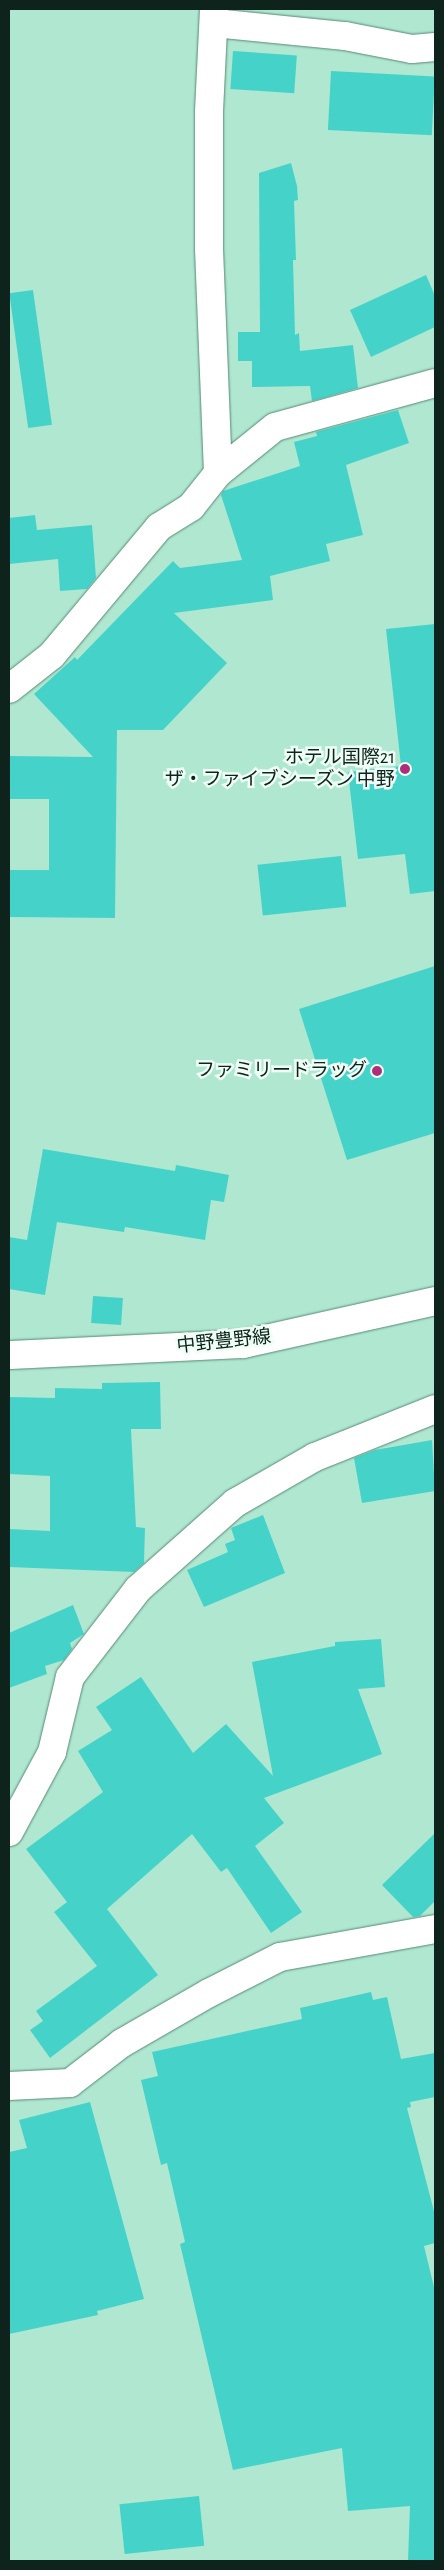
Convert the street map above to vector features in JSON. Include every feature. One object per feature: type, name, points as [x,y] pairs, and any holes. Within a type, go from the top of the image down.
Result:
[{"type":"street","points":[[218,473],[209,249],[209,113],[214,16],[345,36],[412,49],[435,48]]},
{"type":"street","points":[[9,689],[52,655],[159,526],[190,508],[218,473],[275,427],[435,383]]},
{"type":"street","name":"中野豊野線","points":[[9,1355],[243,1344],[435,1301]]},
{"type":"street","points":[[9,1832],[52,1752],[70,1677],[138,1589],[235,1503],[315,1456],[435,1409]]},
{"type":"street","points":[[9,2086],[70,2083],[122,2044],[209,1993],[280,1957],[435,1929]]},
{"type":"building","points":[[233,51],[297,55],[294,93],[230,89]]},
{"type":"building","points":[[331,71],[435,76],[432,135],[328,130]]},
{"type":"building","points":[[291,163],[297,186],[298,200],[294,201],[296,260],[293,260],[295,335],[299,333],[300,351],[353,345],[358,388],[312,401],[310,386],[252,387],[252,361],[238,361],[238,332],[260,332],[259,173]]},
{"type":"building","points":[[426,275],[435,296],[435,327],[371,357],[350,310]]},
{"type":"building","points":[[33,290],[52,425],[28,428],[9,293]]},
{"type":"building","points":[[398,410],[409,443],[346,465],[363,535],[326,544],[330,561],[270,576],[273,600],[174,613],[227,663],[163,730],[117,730],[115,918],[9,917],[9,870],[49,870],[49,799],[9,799],[9,756],[93,757],[34,694],[75,657],[77,660],[173,561],[180,568],[242,560],[221,495],[223,491],[300,466],[294,442],[317,436],[316,432]]},
{"type":"building","points":[[35,515],[37,530],[92,525],[96,578],[87,589],[60,591],[58,559],[9,564],[9,518]]},
{"type":"building","name":"ホテル国際21 ザ・ファイブシーズン 中野","points":[[435,624],[435,891],[410,894],[405,854],[358,859],[348,772],[401,766],[386,629]]},
{"type":"building","points":[[341,856],[346,907],[263,916],[257,865]]},
{"type":"building","name":"ファミリードラッグ","points":[[435,966],[435,1133],[347,1160],[299,1009]]},
{"type":"building","points":[[43,1149],[175,1171],[176,1165],[229,1175],[224,1202],[211,1200],[205,1240],[125,1227],[124,1232],[57,1222],[45,1295],[9,1289],[9,1237],[27,1240]]},
{"type":"building","points":[[93,1296],[123,1298],[121,1325],[91,1323]]},
{"type":"building","points":[[160,1382],[161,1429],[131,1429],[136,1527],[145,1528],[144,1563],[134,1572],[9,1567],[9,1529],[50,1531],[50,1476],[9,1474],[10,1397],[55,1398],[55,1388],[102,1389],[102,1383]]},
{"type":"building","points":[[432,1440],[435,1491],[362,1503],[354,1458],[375,1450]]},
{"type":"building","points":[[263,1515],[285,1573],[204,1607],[187,1570],[228,1552],[225,1544],[235,1540],[231,1528]]},
{"type":"building","points":[[73,1605],[84,1634],[70,1643],[72,1649],[64,1660],[45,1666],[47,1674],[9,1688],[9,1633]]},
{"type":"building","points":[[381,1639],[385,1687],[358,1689],[382,1754],[264,1798],[284,1823],[255,1846],[302,1912],[271,1933],[227,1868],[221,1872],[192,1834],[107,1909],[158,1975],[50,2058],[30,2030],[43,2021],[36,2011],[97,1966],[54,1912],[67,1902],[26,1849],[103,1792],[78,1751],[112,1730],[96,1707],[141,1677],[193,1753],[226,1724],[273,1776],[252,1662],[335,1646],[335,1642]]},
{"type":"building","points":[[435,1833],[435,1901],[420,1916],[413,1917],[382,1885]]},
{"type":"building","points":[[371,1992],[373,2000],[387,1997],[401,2059],[435,2053],[435,2097],[410,2102],[411,2107],[407,2108],[435,2215],[435,2243],[424,2246],[435,2291],[435,2561],[408,2561],[410,2506],[348,2511],[342,2448],[233,2470],[180,2244],[185,2242],[167,2163],[161,2165],[141,2080],[158,2076],[152,2052],[302,2019],[300,2008]]},
{"type":"building","points":[[90,2102],[144,2299],[97,2311],[98,2315],[9,2334],[9,2152],[27,2148],[19,2120]]},
{"type":"building","points":[[199,2496],[204,2546],[125,2554],[119,2504]]},
{"type":"place","name":"ホテル国際21 ザ・ファイブシーズン 中野","points":[[405,769]]},
{"type":"place","name":"ファミリードラッグ","points":[[377,1071]]}]
